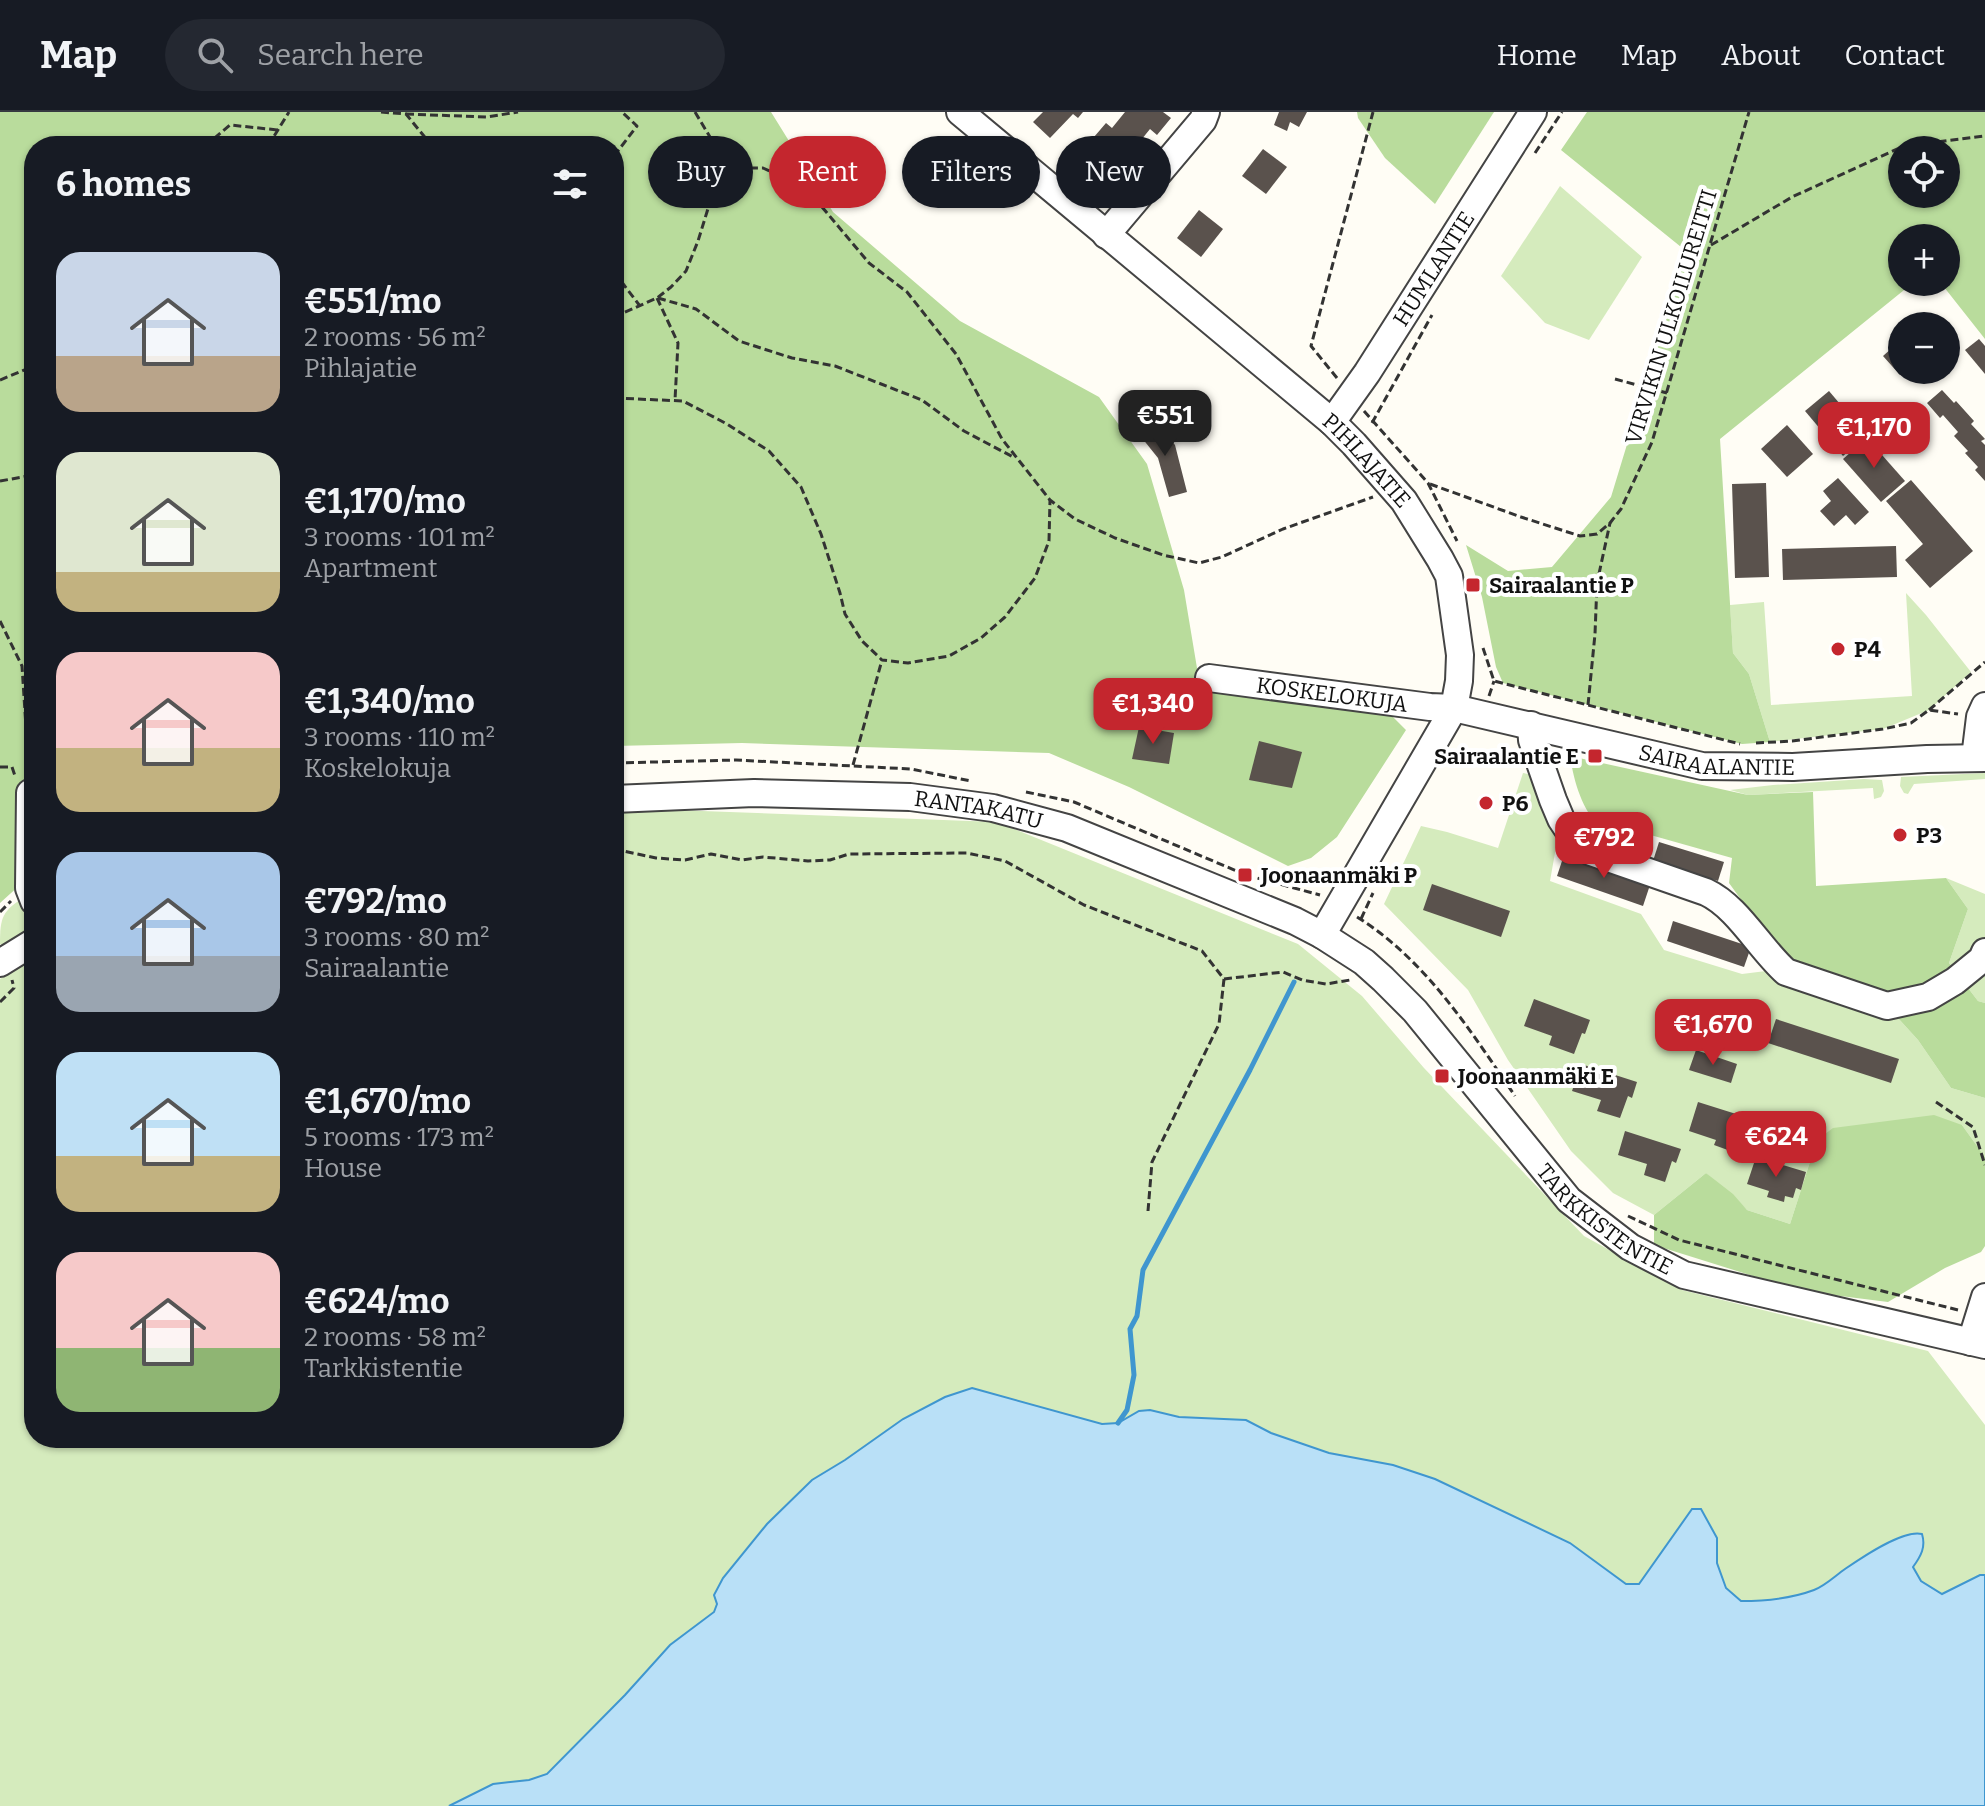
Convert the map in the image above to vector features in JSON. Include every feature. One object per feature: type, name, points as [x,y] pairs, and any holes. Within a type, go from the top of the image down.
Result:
[{"type":"street","name":"PIHLAJATIE","points":[[960,112],[1332,422],[1404,501],[1449,576],[1460,655],[1454,708],[1322,935]]},
{"type":"street","points":[[1106,235],[1203,120],[1206,112]]},
{"type":"street","name":"HUMLANTIE","points":[[1332,422],[1430,276],[1533,112]]},
{"type":"street","name":"KOSKELOKUJA","points":[[1209,678],[1454,708]]},
{"type":"street","name":"SAIRAALANTIE","points":[[1454,708],[1702,766],[1793,767],[1980,758]]},
{"type":"street","points":[[1980,758],[1983,711]]},
{"type":"street","points":[[1531,725],[1532,740],[1551,794],[1571,834],[1591,852],[1721,899],[1786,972],[1887,1006],[1928,997],[1955,981],[1982,959],[1985,952]]},
{"type":"street","name":"RANTAKATU","points":[[624,799],[754,793],[910,797],[993,808],[1067,828],[1295,921],[1322,935]]},
{"type":"street","name":"TARKKISTENTIE","points":[[1322,935],[1364,962],[1402,998],[1569,1200],[1630,1247],[1684,1275],[1978,1344]]},
{"type":"street","points":[[0,963],[24,948]]},
{"type":"street","points":[[1978,1344],[1982,1306]]},
{"type":"path","points":[[274,136],[289,112]]},
{"type":"path","points":[[381,112],[487,117],[518,112]]},
{"type":"path","points":[[622,112],[637,126],[624,143]]},
{"type":"path","points":[[695,112],[709,136]]},
{"type":"path","points":[[1373,112],[1311,346],[1428,483],[1456,540]]},
{"type":"path","points":[[1529,162],[1562,112]]},
{"type":"path","name":"VIRVIKIN ULKOILUREITTI","points":[[1588,705],[1597,583],[1610,523],[1621,509],[1652,442],[1749,112]]},
{"type":"path","points":[[406,114],[424,136]]},
{"type":"path","points":[[217,136],[230,125],[278,130]]},
{"type":"path","points":[[1711,245],[1792,197],[1904,146],[1985,136]]},
{"type":"path","points":[[753,168],[763,168],[782,177],[822,207],[869,263],[907,292],[956,354],[1002,439],[1050,500],[1075,519],[1115,538],[1163,555],[1199,563],[1222,557],[1296,524],[1381,494]]},
{"type":"path","points":[[624,313],[657,298],[686,271],[708,208]]},
{"type":"path","points":[[624,285],[640,306]]},
{"type":"path","points":[[657,298],[678,343],[675,400]]},
{"type":"path","points":[[657,298],[696,309],[739,341],[792,358],[835,366],[922,400],[964,431],[1018,460]]},
{"type":"path","points":[[1373,422],[1433,314]]},
{"type":"path","points":[[0,380],[24,370]]},
{"type":"path","points":[[1615,379],[1667,393]]},
{"type":"path","points":[[624,398],[683,401],[769,451],[801,487],[821,534],[845,614],[862,641],[882,660],[908,663],[949,656],[981,638],[1005,617],[1035,578],[1049,541],[1050,500]]},
{"type":"path","points":[[0,481],[24,477]]},
{"type":"path","points":[[1428,483],[1580,536],[1597,534],[1610,523]]},
{"type":"path","points":[[0,621],[22,666],[24,698]]},
{"type":"path","points":[[1482,641],[1494,681],[1742,744]]},
{"type":"path","points":[[853,766],[882,660]]},
{"type":"path","points":[[1756,743],[1792,741],[1911,723],[1985,662]]},
{"type":"path","points":[[1929,710],[1983,711]]},
{"type":"path","points":[[624,763],[736,760],[911,769],[970,781]]},
{"type":"path","points":[[1015,790],[1074,802],[1245,875],[1320,895],[1361,919],[1391,941],[1433,983],[1517,1099]]},
{"type":"path","points":[[624,851],[685,860],[711,854],[742,860],[763,857],[808,861],[830,860],[849,854],[967,853],[1005,861],[1084,905],[1202,951],[1224,979],[1219,1024],[1152,1162],[1148,1211]]},
{"type":"path","points":[[1224,979],[1283,972],[1302,980],[1326,984],[1351,980]]},
{"type":"path","points":[[1936,1102],[1973,1127],[1985,1165]]},
{"type":"path","points":[[1623,1214],[1679,1240],[1982,1306]]},
{"type":"green space","points":[[0,112],[771,112],[786,136],[769,136],[769,208],[831,208],[960,321],[1099,397],[1147,464],[1184,590],[1200,686],[1391,715],[1406,730],[1337,837],[1311,858],[1288,866],[1129,787],[1049,753],[742,743],[624,746],[624,136],[24,136],[24,882],[0,903]]},
{"type":"green space","points":[[1357,112],[1494,112],[1435,204],[1385,158]]},
{"type":"green space","points":[[1587,112],[1985,112],[1985,339],[1951,296],[1960,296],[1960,224],[1888,224],[1888,296],[1897,296],[1720,439],[1733,653],[1749,674],[1770,742],[1742,744],[1503,683],[1496,667],[1482,597],[1466,545],[1508,571],[1552,567],[1611,497],[1686,251],[1561,150]]},
{"type":"green space","points":[[1560,186],[1642,257],[1589,340],[1545,323],[1501,276]]},
{"type":"green space","points":[[1906,593],[1971,672],[1929,710],[1883,729],[1770,742],[1749,674],[1733,653],[1730,605],[1764,602],[1771,705],[1912,696]]},
{"type":"green space","points":[[1570,756],[1748,795],[1813,792],[1816,886],[1946,878],[1968,909],[1949,963],[1978,1001],[1985,1003],[1985,1098],[1951,1088],[1918,1040],[1877,995],[1791,968],[1729,883],[1732,858],[1647,834],[1638,851],[1604,832],[1590,816],[1581,797]]},
{"type":"green space","points":[[1523,773],[1533,775],[1561,819],[1550,881],[1641,914],[1664,950],[1742,974],[1791,968],[1877,995],[1918,1040],[1951,1088],[1985,1098],[1985,1157],[1962,1125],[1817,1140],[1790,1224],[1747,1210],[1706,1173],[1654,1215],[1613,1193],[1571,1151],[1508,1060],[1468,990],[1384,904],[1421,826],[1498,848]]},
{"type":"green space","points":[[1985,773],[1985,779],[1914,784],[1908,794],[1900,786],[1901,777]]},
{"type":"green space","points":[[1882,780],[1884,791],[1881,797],[1874,799],[1873,788],[1748,795],[1730,790],[1773,785]]},
{"type":"green space","points":[[647,809],[997,822],[1298,944],[1362,996],[1424,1068],[1584,1236],[1682,1290],[1928,1351],[1985,1425],[1985,1806],[0,1806],[0,979],[24,963],[24,1448],[624,1448],[624,811]]},
{"type":"green space","points":[[1946,878],[1985,894],[1985,1003],[1978,1001],[1949,963],[1968,909]]},
{"type":"green space","points":[[24,897],[24,934],[3,946],[0,944],[2,921],[12,906]]},
{"type":"green space","points":[[1934,1115],[1962,1125],[1985,1157],[1985,1246],[1981,1252],[1945,1268],[1888,1302],[1801,1291],[1654,1245],[1654,1215],[1706,1173],[1733,1194],[1747,1210],[1790,1224],[1817,1140],[1833,1128]]},
{"type":"water","points":[[972,1388],[1102,1424],[1118,1423],[1139,1411],[1150,1410],[1179,1417],[1246,1420],[1271,1433],[1329,1453],[1393,1465],[1435,1479],[1570,1543],[1626,1584],[1639,1584],[1692,1509],[1701,1509],[1717,1538],[1717,1563],[1726,1588],[1741,1601],[1778,1599],[1814,1590],[1882,1546],[1904,1536],[1922,1534],[1922,1551],[1913,1567],[1921,1581],[1942,1594],[1985,1575],[1985,1806],[449,1806],[493,1784],[529,1780],[547,1774],[670,1645],[714,1612],[717,1604],[714,1595],[723,1578],[767,1524],[812,1480],[903,1419],[945,1397]]},
{"type":"building","points":[[1043,112],[1083,112],[1078,118],[1073,114],[1050,138],[1033,122]]},
{"type":"building","points":[[1125,112],[1163,112],[1171,118],[1157,135],[1150,129],[1144,136],[1095,136],[1106,123],[1112,128]]},
{"type":"building","points":[[1279,112],[1307,112],[1299,127],[1290,122],[1287,131],[1274,125]]},
{"type":"building","points":[[1263,149],[1287,167],[1266,194],[1242,176]]},
{"type":"building","points":[[1199,210],[1223,229],[1201,257],[1177,238]]},
{"type":"building","points":[[1979,339],[1985,346],[1985,374],[1965,350]]},
{"type":"building","points":[[1942,390],[1974,421],[1971,424],[1985,439],[1981,441],[1985,445],[1985,481],[1975,470],[1978,467],[1965,453],[1968,451],[1954,436],[1958,432],[1927,403]]},
{"type":"building","points":[[1829,391],[1867,436],[1843,456],[1805,411]]},
{"type":"building","points":[[1154,420],[1175,445],[1187,492],[1169,497],[1158,458],[1138,433]]},
{"type":"building","points":[[1787,425],[1813,454],[1787,477],[1761,449]]},
{"type":"building","points":[[1867,438],[1905,481],[1881,502],[1843,459]]},
{"type":"building","points":[[1838,478],[1869,512],[1855,525],[1846,515],[1834,526],[1820,511],[1831,501],[1823,491]]},
{"type":"building","points":[[1911,480],[1973,551],[1930,588],[1905,560],[1923,544],[1886,501]]},
{"type":"building","points":[[1766,483],[1769,577],[1735,578],[1732,484]]},
{"type":"building","points":[[1896,546],[1897,577],[1783,580],[1782,549]]},
{"type":"building","points":[[1139,727],[1174,733],[1169,764],[1132,759]]},
{"type":"building","points":[[1259,741],[1302,752],[1292,788],[1249,780]]},
{"type":"building","points":[[1659,842],[1724,862],[1718,881],[1653,861]]},
{"type":"building","points":[[1564,855],[1650,885],[1643,906],[1557,876]]},
{"type":"building","points":[[1432,884],[1510,911],[1501,937],[1423,910]]},
{"type":"building","points":[[1673,921],[1751,947],[1744,967],[1667,941]]},
{"type":"building","points":[[1534,999],[1590,1020],[1574,1054],[1549,1045],[1552,1036],[1524,1026]]},
{"type":"building","points":[[1776,1019],[1899,1059],[1891,1083],[1768,1043]]},
{"type":"building","points":[[1696,1050],[1737,1064],[1731,1083],[1689,1070]]},
{"type":"building","points":[[1581,1064],[1637,1082],[1620,1118],[1597,1111],[1601,1100],[1572,1091]]},
{"type":"building","points":[[1698,1102],[1752,1119],[1747,1135],[1742,1133],[1736,1153],[1714,1145],[1716,1140],[1689,1131]]},
{"type":"building","points":[[1625,1131],[1681,1149],[1676,1163],[1672,1161],[1665,1182],[1644,1175],[1647,1164],[1618,1155]]},
{"type":"building","points":[[1756,1157],[1806,1172],[1801,1190],[1796,1188],[1793,1198],[1785,1196],[1784,1202],[1767,1197],[1769,1191],[1747,1184]]},
{"type":"waterway","points":[[1118,1423],[1127,1410],[1134,1375],[1130,1329],[1137,1316],[1143,1270],[1294,982]]},
{"type":"place","name":"Sairaalantie P","points":[[1473,585]]},
{"type":"place","name":"P4","points":[[1838,649]]},
{"type":"place","name":"Sairaalantie E","points":[[1595,756]]},
{"type":"place","name":"P6","points":[[1486,803]]},
{"type":"place","name":"P3","points":[[1900,835]]},
{"type":"place","name":"Joonaanmäki P","points":[[1245,875]]},
{"type":"place","name":"Joonaanmäki E","points":[[1442,1076]]}]
